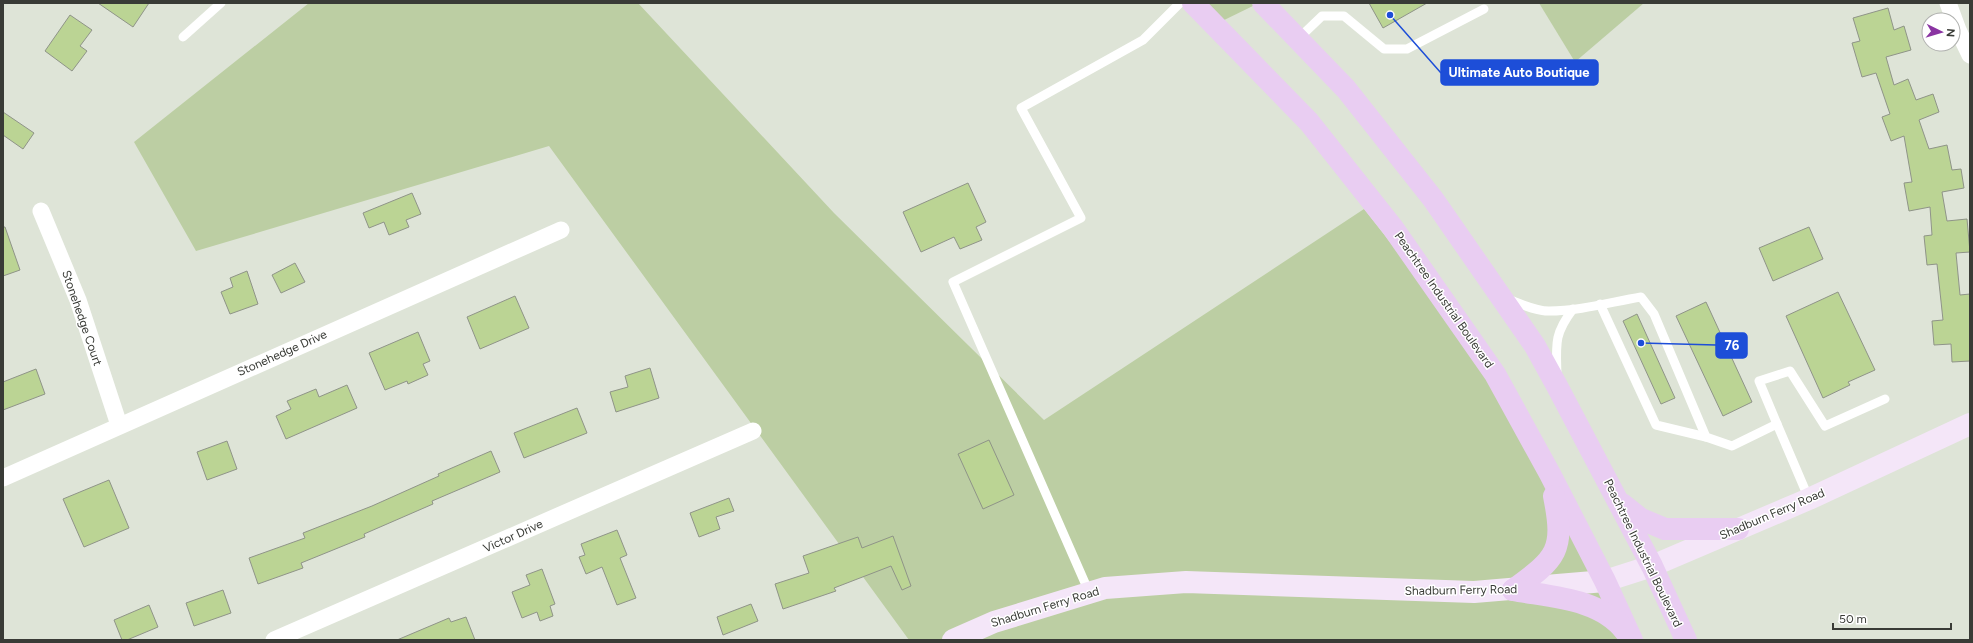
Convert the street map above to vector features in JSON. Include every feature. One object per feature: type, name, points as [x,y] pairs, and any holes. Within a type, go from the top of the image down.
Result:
[{"type":"main road","name":"Peachtree Industrial Boulevard","points":[[1193,3],[1309,122],[1394,228],[1495,374],[1550,474],[1605,581],[1631,640]]},
{"type":"main road","name":"Peachtree Industrial Boulevard","points":[[1263,3],[1346,89],[1428,192],[1501,296],[1534,346],[1557,386],[1652,566],[1686,640]]},
{"type":"main road","points":[[1513,590],[1534,575],[1553,556],[1559,537],[1559,520],[1550,474]]},
{"type":"main road","points":[[1618,501],[1641,518],[1665,529],[1738,529]]},
{"type":"main road","points":[[1513,590],[1580,602],[1606,614],[1622,628],[1631,640]]},
{"type":"street","points":[[1948,3],[1958,30],[1970,55]]},
{"type":"street","name":"Stonehedge Court","points":[[41,211],[78,300],[119,426]]},
{"type":"street","name":"Stonehedge Drive","points":[[3,478],[561,230]]},
{"type":"street","name":"Shadburn Ferry Road","points":[[953,640],[994,622],[1106,588],[1186,582],[1474,592],[1513,590],[1605,581],[1652,566],[1809,499],[1970,424]]},
{"type":"street","name":"Victor Drive","points":[[274,640],[754,431]]},
{"type":"lane","points":[[183,37],[221,3]]},
{"type":"lane","points":[[1089,592],[954,282],[1081,218],[1021,108],[1143,40],[1180,3]]},
{"type":"lane","points":[[1298,39],[1322,16],[1344,16],[1384,49],[1407,49],[1484,9]]},
{"type":"lane","points":[[1501,296],[1528,307],[1548,311],[1573,309],[1641,297],[1654,314],[1706,437]]},
{"type":"lane","points":[[1600,304],[1656,425],[1706,437],[1732,446],[1777,424]]},
{"type":"lane","points":[[1557,386],[1556,343],[1562,324],[1573,309]]},
{"type":"lane","points":[[1809,499],[1759,381],[1790,371],[1825,426],[1885,399]]},
{"type":"green space","points":[[309,3],[638,3],[834,213],[1044,420],[1364,209],[1513,399],[1629,640],[909,640],[549,146],[196,251],[134,142]]},
{"type":"green space","points":[[1195,3],[1259,3],[1216,24]]},
{"type":"green space","points":[[1539,3],[1644,3],[1575,62]]},
{"type":"building","points":[[98,3],[149,3],[133,27]]},
{"type":"building","points":[[1369,3],[1427,3],[1383,28]]},
{"type":"building","points":[[1888,8],[1894,30],[1904,26],[1911,50],[1886,57],[1894,85],[1908,79],[1916,100],[1933,94],[1939,112],[1919,120],[1929,149],[1947,145],[1952,170],[1961,169],[1964,188],[1942,192],[1947,221],[1967,219],[1970,252],[1956,253],[1960,295],[1970,294],[1970,361],[1952,362],[1951,344],[1934,345],[1932,321],[1943,320],[1937,264],[1927,265],[1924,236],[1932,235],[1930,207],[1909,211],[1904,183],[1912,182],[1904,136],[1891,141],[1882,117],[1890,114],[1876,73],[1862,77],[1852,43],[1860,41],[1853,18]]},
{"type":"building","points":[[70,15],[92,30],[80,46],[87,51],[72,71],[45,51]]},
{"type":"building","points":[[3,112],[34,133],[23,149],[3,135]]},
{"type":"building","points":[[968,183],[986,222],[976,227],[982,240],[960,249],[954,237],[921,252],[903,212]]},
{"type":"building","points":[[412,193],[421,214],[406,220],[409,227],[389,235],[384,222],[369,228],[363,213]]},
{"type":"building","points":[[3,227],[5,227],[20,270],[3,276]]},
{"type":"building","points":[[1809,227],[1823,259],[1773,281],[1759,248]]},
{"type":"building","points":[[295,263],[305,282],[281,293],[272,275]]},
{"type":"building","points":[[247,271],[258,304],[230,314],[221,292],[233,287],[230,278]]},
{"type":"building","points":[[1838,292],[1875,370],[1848,382],[1850,385],[1823,398],[1786,316]]},
{"type":"building","points":[[515,296],[529,328],[480,349],[467,317]]},
{"type":"building","points":[[1706,302],[1752,402],[1723,416],[1676,316]]},
{"type":"building","points":[[1637,314],[1675,398],[1661,404],[1623,321]]},
{"type":"building","points":[[418,332],[430,361],[423,364],[428,375],[408,384],[407,381],[385,390],[369,353]]},
{"type":"building","points":[[650,368],[659,398],[616,412],[610,392],[628,387],[625,376]]},
{"type":"building","points":[[36,369],[45,394],[3,410],[3,382]]},
{"type":"building","points":[[347,385],[357,408],[286,439],[276,416],[291,409],[287,401],[316,389],[319,397]]},
{"type":"building","points":[[577,408],[587,433],[524,458],[514,433]]},
{"type":"building","points":[[989,440],[1014,495],[983,509],[958,454]]},
{"type":"building","points":[[227,441],[237,469],[207,480],[197,452]]},
{"type":"building","points":[[491,451],[500,472],[432,501],[433,504],[364,534],[365,537],[301,563],[303,568],[258,584],[249,558],[305,538],[303,533],[372,506],[439,476],[438,474]]},
{"type":"building","points":[[109,480],[129,528],[84,547],[63,499]]},
{"type":"building","points":[[729,498],[734,511],[716,517],[720,529],[699,537],[690,513]]},
{"type":"building","points":[[617,530],[627,555],[620,558],[636,598],[617,605],[602,567],[586,574],[579,557],[585,555],[581,544]]},
{"type":"building","points":[[893,536],[911,586],[902,590],[891,566],[834,588],[836,591],[783,609],[775,584],[809,573],[803,556],[858,537],[862,548]]},
{"type":"building","points":[[542,569],[555,604],[550,606],[553,616],[540,621],[537,612],[522,618],[512,592],[530,585],[526,575]]},
{"type":"building","points":[[223,590],[231,613],[194,626],[186,603]]},
{"type":"building","points":[[751,604],[758,621],[723,635],[717,617]]},
{"type":"building","points":[[149,605],[158,627],[127,640],[122,640],[114,620]]},
{"type":"building","points":[[466,617],[475,640],[397,640],[449,618],[451,622]]},
{"type":"place","name":"Ultimate Auto Boutique","points":[[1390,15]]},
{"type":"place","name":"76","points":[[1641,343]]}]
